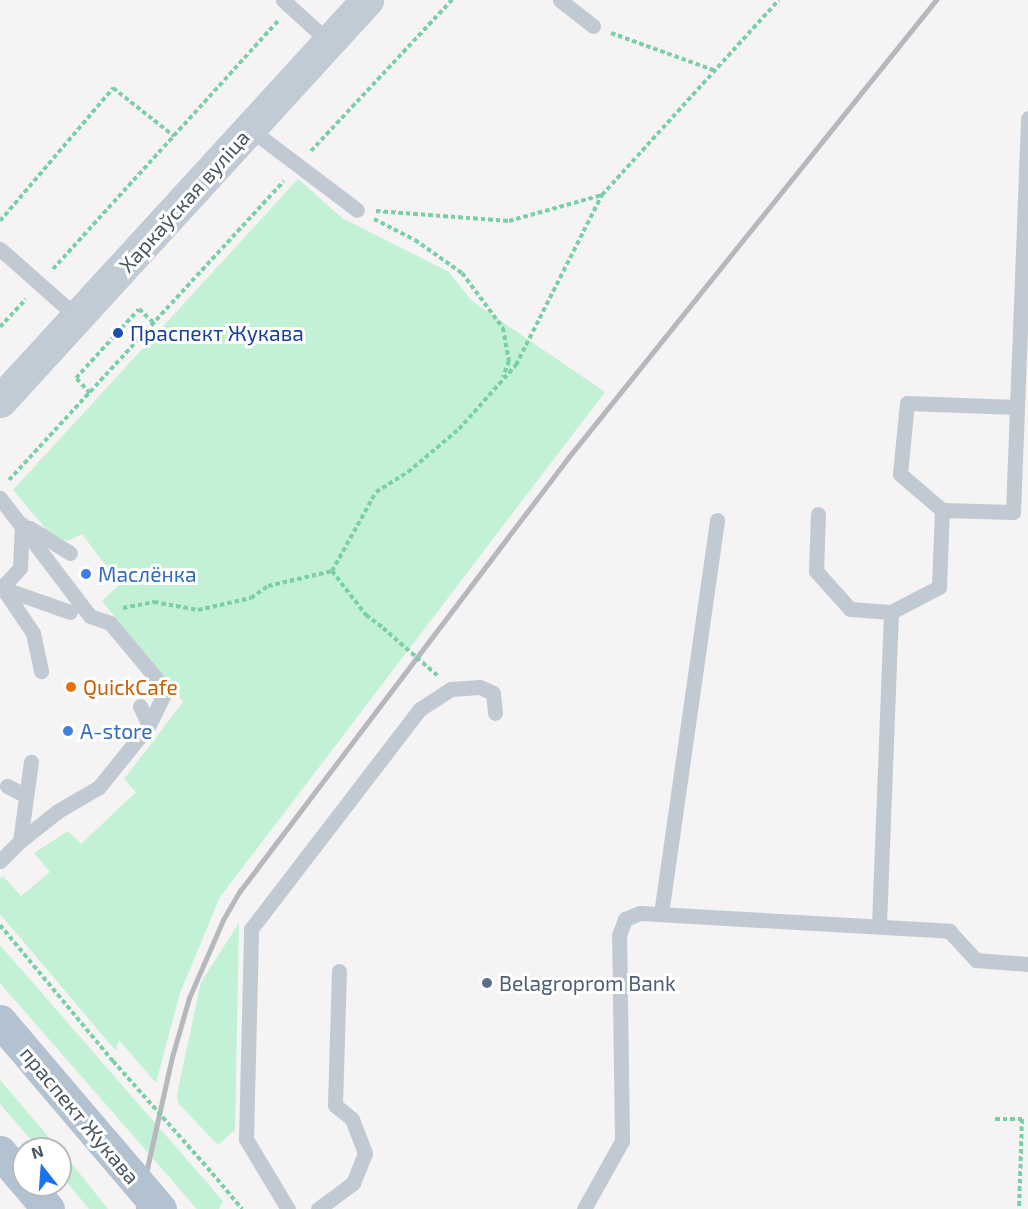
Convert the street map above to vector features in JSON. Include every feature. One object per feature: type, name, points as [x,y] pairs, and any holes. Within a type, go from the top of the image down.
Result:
[{"type":"main road","name":"Харкаўская вуліца","points":[[0,401],[367,0]]},
{"type":"main road","name":"праспект Жукава","points":[[0,1021],[160,1209]]},
{"type":"main road","points":[[0,1152],[12,1166]]},
{"type":"main road","points":[[38,1197],[48,1209]]},
{"type":"lane","points":[[560,0],[593,26]]},
{"type":"lane","points":[[287,3],[329,42]]},
{"type":"lane","points":[[1017,407],[907,403],[900,474],[942,510],[1013,512],[1017,407],[1028,118]]},
{"type":"lane","points":[[250,129],[357,210]]},
{"type":"lane","points":[[0,249],[77,317]]},
{"type":"lane","points":[[0,498],[90,616],[110,623],[166,690],[149,725],[99,787],[58,811],[20,842],[3,852]]},
{"type":"lane","points":[[818,514],[816,571],[850,609],[891,612],[939,587],[942,510]]},
{"type":"lane","points":[[661,914],[717,520]]},
{"type":"lane","points":[[22,524],[70,553]]},
{"type":"lane","points":[[1,589],[20,567],[22,524]]},
{"type":"lane","points":[[1,589],[70,612]]},
{"type":"lane","points":[[1,589],[33,633],[41,671]]},
{"type":"lane","points":[[879,927],[891,612]]},
{"type":"lane","points":[[288,1209],[246,1139],[251,929],[420,709],[452,689],[480,687],[493,693],[495,714]]},
{"type":"lane","points":[[140,706],[149,725]]},
{"type":"lane","points":[[20,842],[31,762]]},
{"type":"lane","points":[[7,786],[25,795]]},
{"type":"lane","points":[[584,1209],[622,1141],[619,935],[625,919],[640,913],[949,931],[976,960],[1028,964]]},
{"type":"lane","points":[[318,1209],[353,1183],[365,1153],[352,1119],[334,1105],[339,971]]},
{"type":"path","points":[[8,482],[452,0]]},
{"type":"path","points":[[90,616],[154,602],[198,610],[251,598],[268,586],[332,571],[376,492],[408,472],[459,429],[516,365],[603,195],[713,70],[779,0]]},
{"type":"path","points":[[0,327],[174,136],[287,3]]},
{"type":"path","points":[[593,26],[713,70]]},
{"type":"path","points":[[0,220],[113,88],[174,136]]},
{"type":"path","points":[[357,210],[509,221],[603,195]]},
{"type":"path","points":[[357,210],[415,240],[462,273],[503,328],[509,361],[502,381]]},
{"type":"path","points":[[90,393],[76,378],[139,309],[153,322]]},
{"type":"path","points":[[332,571],[366,615],[438,676]]},
{"type":"path","points":[[0,925],[113,1061],[242,1209]]},
{"type":"path","points":[[995,1119],[1022,1119],[1019,1209]]},
{"type":"green space","points":[[298,179],[342,218],[449,272],[472,301],[605,392],[220,897],[180,993],[156,1083],[119,1040],[116,1051],[0,914],[0,879],[3,876],[21,896],[50,872],[34,853],[68,831],[81,844],[136,792],[124,779],[183,702],[102,601],[120,584],[82,534],[68,541],[52,536],[13,490]]},
{"type":"green space","points":[[239,923],[235,1130],[218,1145],[178,1103],[177,1094],[201,982]]},
{"type":"green space","points":[[0,945],[223,1201],[219,1209],[197,1209],[0,983]]},
{"type":"green space","points":[[0,1080],[49,1137],[29,1137],[0,1104]]},
{"type":"green space","points":[[72,1164],[108,1209],[89,1209],[72,1188]]},
{"type":"railway","points":[[138,1209],[172,1057],[189,998],[223,920],[240,891],[568,458],[936,0]]},
{"type":"place","name":"Праспект Жукава","points":[[118,333]]},
{"type":"place","name":"Маслёнка","points":[[86,574]]},
{"type":"place","name":"QuickCafe","points":[[71,687]]},
{"type":"place","name":"А-store","points":[[68,731]]},
{"type":"place","name":"Belagroprom Bank","points":[[487,983]]}]
